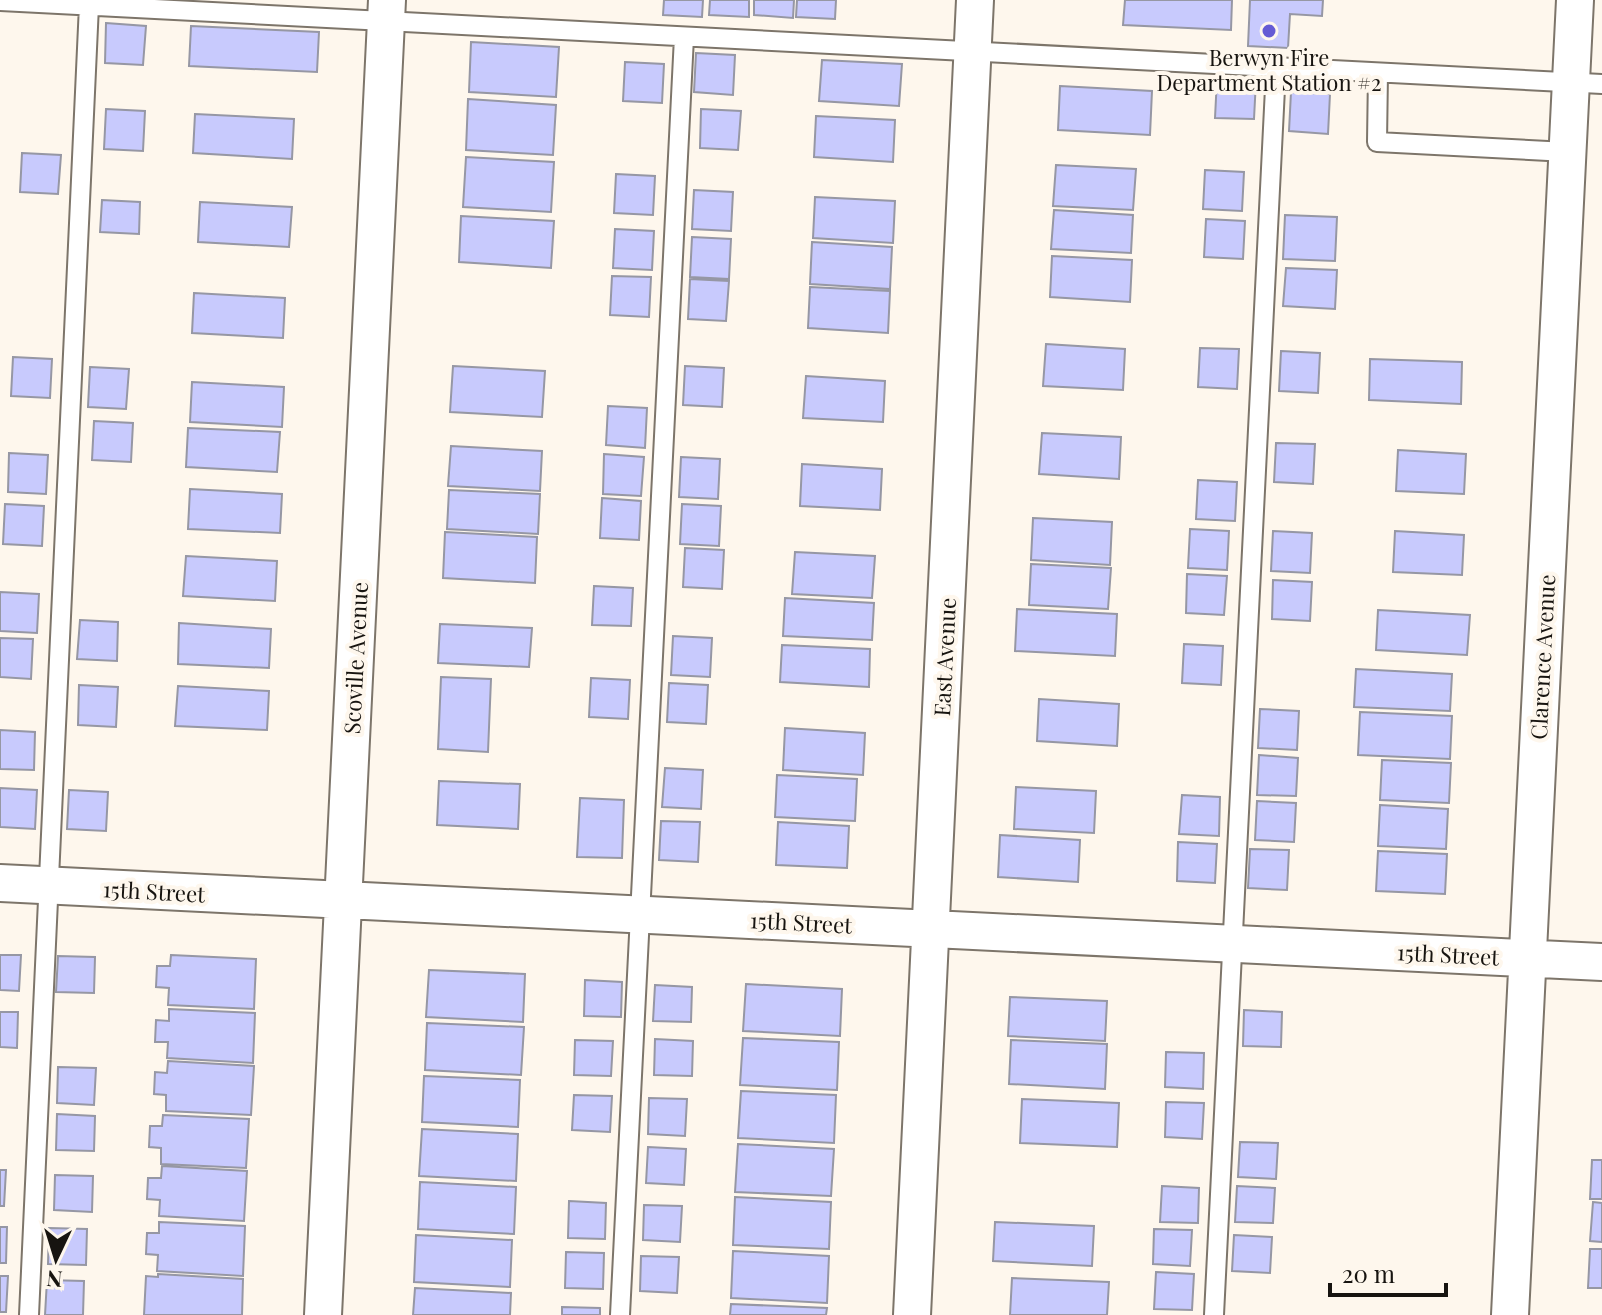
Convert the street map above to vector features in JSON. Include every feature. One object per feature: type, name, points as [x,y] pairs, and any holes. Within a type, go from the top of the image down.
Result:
[{"type":"street","name":"East Avenue","points":[[912,1315],[975,0]]},
{"type":"street","name":"Clarence Avenue","points":[[1510,1315],[1567,152],[1586,83],[1575,0]]},
{"type":"street","name":"Scoville Avenue","points":[[323,1315],[387,10]]},
{"type":"street","name":"15th Street","points":[[0,883],[1602,962]]},
{"type":"lane","points":[[0,1],[387,10],[684,37],[1586,83]]},
{"type":"lane","points":[[29,1315],[89,5]]},
{"type":"lane","points":[[620,1315],[684,37]]},
{"type":"lane","points":[[1214,1315],[1276,68]]},
{"type":"lane","points":[[1378,73],[1377,142],[1567,152]]},
{"type":"building","points":[[664,0],[703,0],[702,17],[663,15]]},
{"type":"building","points":[[710,0],[749,0],[749,17],[709,15]]},
{"type":"building","points":[[754,0],[794,0],[793,18],[754,15]]},
{"type":"building","points":[[797,0],[836,0],[835,19],[796,17]]},
{"type":"building","points":[[1125,0],[1232,0],[1231,30],[1123,25]]},
{"type":"building","name":"Berwyn Fire Department Station #2","points":[[1250,0],[1323,0],[1322,16],[1290,14],[1288,48],[1248,46]]},
{"type":"building","points":[[106,23],[146,26],[143,65],[105,63]]},
{"type":"building","points":[[191,26],[319,32],[317,72],[189,66]]},
{"type":"building","points":[[471,42],[559,47],[556,97],[469,92]]},
{"type":"building","points":[[696,53],[735,55],[733,95],[694,92]]},
{"type":"building","points":[[822,60],[902,64],[899,106],[819,101]]},
{"type":"building","points":[[625,62],[664,64],[662,103],[623,101]]},
{"type":"building","points":[[1217,78],[1256,80],[1254,119],[1215,118]]},
{"type":"building","points":[[1060,86],[1152,91],[1150,135],[1058,130]]},
{"type":"building","points":[[1291,92],[1330,94],[1328,134],[1289,131]]},
{"type":"building","points":[[468,99],[556,105],[553,155],[466,150]]},
{"type":"building","points":[[106,109],[145,111],[143,151],[104,149]]},
{"type":"building","points":[[701,109],[741,111],[738,150],[700,148]]},
{"type":"building","points":[[195,114],[294,119],[292,159],[193,153]]},
{"type":"building","points":[[816,116],[895,120],[893,162],[814,157]]},
{"type":"building","points":[[22,153],[61,155],[58,194],[20,192]]},
{"type":"building","points":[[466,157],[554,162],[551,212],[463,207]]},
{"type":"building","points":[[1056,165],[1136,169],[1133,210],[1053,206]]},
{"type":"building","points":[[1205,170],[1244,172],[1242,211],[1203,209]]},
{"type":"building","points":[[616,174],[655,176],[653,215],[614,213]]},
{"type":"building","points":[[694,190],[733,192],[731,231],[692,229]]},
{"type":"building","points":[[815,197],[895,201],[893,243],[813,238]]},
{"type":"building","points":[[102,200],[140,202],[139,234],[100,232]]},
{"type":"building","points":[[200,202],[292,207],[289,247],[198,242]]},
{"type":"building","points":[[1054,210],[1133,215],[1131,253],[1051,249]]},
{"type":"building","points":[[1285,215],[1337,217],[1335,261],[1283,259]]},
{"type":"building","points":[[461,216],[554,221],[551,268],[459,262]]},
{"type":"building","points":[[1206,219],[1245,221],[1243,259],[1204,257]]},
{"type":"building","points":[[615,229],[654,231],[652,270],[613,268]]},
{"type":"building","points":[[692,237],[731,239],[729,279],[690,277]]},
{"type":"building","points":[[812,242],[892,247],[890,289],[810,284]]},
{"type":"building","points":[[1052,256],[1132,260],[1130,302],[1050,297]]},
{"type":"building","points":[[1286,268],[1337,270],[1335,309],[1283,306]]},
{"type":"building","points":[[612,276],[651,277],[649,317],[610,315]]},
{"type":"building","points":[[690,279],[729,281],[726,321],[688,319]]},
{"type":"building","points":[[810,287],[890,291],[888,333],[808,328]]},
{"type":"building","points":[[194,293],[285,298],[283,338],[192,333]]},
{"type":"building","points":[[1046,344],[1125,349],[1123,390],[1043,386]]},
{"type":"building","points":[[1200,348],[1239,349],[1237,389],[1198,387]]},
{"type":"building","points":[[1281,351],[1320,353],[1318,393],[1279,391]]},
{"type":"building","points":[[13,357],[52,359],[50,398],[11,396]]},
{"type":"building","points":[[1370,359],[1462,362],[1461,404],[1369,400]]},
{"type":"building","points":[[453,366],[545,371],[542,417],[450,412]]},
{"type":"building","points":[[685,366],[724,368],[722,407],[683,405]]},
{"type":"building","points":[[90,367],[129,369],[126,409],[88,407]]},
{"type":"building","points":[[806,376],[885,381],[883,422],[803,418]]},
{"type":"building","points":[[192,382],[284,387],[282,427],[190,422]]},
{"type":"building","points":[[608,406],[647,408],[645,448],[606,445]]},
{"type":"building","points":[[94,421],[133,423],[131,462],[92,460]]},
{"type":"building","points":[[188,428],[280,432],[277,472],[186,467]]},
{"type":"building","points":[[1042,433],[1121,437],[1119,479],[1039,474]]},
{"type":"building","points":[[1276,443],[1315,444],[1313,484],[1274,482]]},
{"type":"building","points":[[451,446],[542,451],[540,491],[448,486]]},
{"type":"building","points":[[1398,450],[1466,454],[1464,494],[1396,491]]},
{"type":"building","points":[[9,453],[48,455],[46,494],[8,492]]},
{"type":"building","points":[[604,454],[644,457],[641,496],[603,494]]},
{"type":"building","points":[[681,457],[720,459],[718,499],[679,497]]},
{"type":"building","points":[[802,464],[882,469],[880,510],[800,506]]},
{"type":"building","points":[[1198,480],[1237,482],[1235,521],[1196,519]]},
{"type":"building","points":[[190,489],[282,494],[280,533],[188,529]]},
{"type":"building","points":[[449,490],[540,494],[538,534],[447,529]]},
{"type":"building","points":[[602,498],[641,501],[639,540],[600,538]]},
{"type":"building","points":[[5,504],[44,506],[42,546],[3,544]]},
{"type":"building","points":[[682,504],[721,506],[719,546],[680,544]]},
{"type":"building","points":[[1033,518],[1112,522],[1110,565],[1031,560]]},
{"type":"building","points":[[1190,529],[1229,531],[1227,570],[1188,568]]},
{"type":"building","points":[[1273,531],[1312,533],[1310,573],[1271,571]]},
{"type":"building","points":[[1395,531],[1464,535],[1462,575],[1393,572]]},
{"type":"building","points":[[445,532],[537,537],[535,583],[443,578]]},
{"type":"building","points":[[685,548],[724,550],[722,589],[683,587]]},
{"type":"building","points":[[795,552],[875,556],[872,598],[792,594]]},
{"type":"building","points":[[186,556],[277,561],[275,601],[183,596]]},
{"type":"building","points":[[1031,564],[1111,568],[1108,609],[1029,605]]},
{"type":"building","points":[[1187,574],[1227,576],[1224,615],[1186,613]]},
{"type":"building","points":[[1273,580],[1312,582],[1310,621],[1272,619]]},
{"type":"building","points":[[594,586],[633,588],[631,626],[592,625]]},
{"type":"building","points":[[0,592],[39,594],[37,633],[0,631]]},
{"type":"building","points":[[785,598],[874,603],[872,640],[783,636]]},
{"type":"building","points":[[1017,609],[1117,614],[1115,656],[1015,651]]},
{"type":"building","points":[[1378,610],[1470,615],[1467,655],[1376,650]]},
{"type":"building","points":[[80,620],[118,622],[117,661],[77,659]]},
{"type":"building","points":[[179,623],[271,629],[269,668],[178,664]]},
{"type":"building","points":[[440,624],[532,628],[529,667],[438,663]]},
{"type":"building","points":[[673,636],[712,638],[710,677],[671,675]]},
{"type":"building","points":[[0,638],[33,639],[31,679],[0,677]]},
{"type":"building","points":[[1184,644],[1223,646],[1221,685],[1182,683]]},
{"type":"building","points":[[782,645],[870,649],[869,687],[780,682]]},
{"type":"building","points":[[1356,669],[1452,674],[1450,711],[1354,707]]},
{"type":"building","points":[[441,677],[491,679],[488,752],[438,749]]},
{"type":"building","points":[[591,678],[630,680],[628,719],[589,717]]},
{"type":"building","points":[[669,683],[708,685],[706,724],[667,722]]},
{"type":"building","points":[[79,685],[118,687],[116,727],[78,725]]},
{"type":"building","points":[[178,686],[269,691],[267,730],[175,726]]},
{"type":"building","points":[[1039,699],[1119,704],[1117,746],[1037,741]]},
{"type":"building","points":[[1260,709],[1299,711],[1297,750],[1258,748]]},
{"type":"building","points":[[1360,712],[1452,716],[1450,759],[1358,755]]},
{"type":"building","points":[[785,728],[865,733],[863,775],[783,770]]},
{"type":"building","points":[[0,730],[35,732],[34,770],[0,769]]},
{"type":"building","points":[[1259,755],[1298,758],[1296,796],[1257,795]]},
{"type":"building","points":[[1382,760],[1451,763],[1449,803],[1380,800]]},
{"type":"building","points":[[665,768],[703,770],[701,809],[662,807]]},
{"type":"building","points":[[777,775],[857,779],[855,821],[775,817]]},
{"type":"building","points":[[439,781],[520,784],[518,829],[437,825]]},
{"type":"building","points":[[1016,787],[1096,791],[1094,833],[1014,829]]},
{"type":"building","points":[[0,788],[37,790],[35,829],[0,827]]},
{"type":"building","points":[[69,790],[108,792],[106,831],[67,829]]},
{"type":"building","points":[[1182,795],[1220,797],[1219,836],[1179,834]]},
{"type":"building","points":[[580,798],[624,800],[622,858],[577,857]]},
{"type":"building","points":[[1257,801],[1296,803],[1294,842],[1255,840]]},
{"type":"building","points":[[1380,805],[1448,809],[1446,849],[1378,846]]},
{"type":"building","points":[[661,821],[700,822],[698,862],[659,860]]},
{"type":"building","points":[[778,822],[849,826],[847,868],[776,865]]},
{"type":"building","points":[[1000,835],[1080,840],[1078,882],[998,877]]},
{"type":"building","points":[[1178,842],[1217,844],[1215,883],[1177,881]]},
{"type":"building","points":[[1250,849],[1289,850],[1287,890],[1248,888]]},
{"type":"building","points":[[1378,851],[1447,854],[1445,894],[1376,891]]},
{"type":"building","points":[[0,955],[21,955],[19,991],[0,990]]},
{"type":"building","points":[[171,955],[256,959],[254,1009],[168,1005],[169,988],[156,987],[157,966],[170,966]]},
{"type":"building","points":[[58,956],[95,957],[94,993],[56,992]]},
{"type":"building","points":[[429,970],[525,974],[523,1022],[426,1017]]},
{"type":"building","points":[[585,980],[622,982],[621,1017],[584,1016]]},
{"type":"building","points":[[746,984],[842,989],[840,1036],[743,1031]]},
{"type":"building","points":[[655,985],[692,987],[691,1022],[653,1021]]},
{"type":"building","points":[[1010,997],[1107,1001],[1105,1041],[1008,1036]]},
{"type":"building","points":[[169,1009],[255,1013],[253,1063],[167,1058],[168,1042],[155,1042],[156,1020],[169,1021]]},
{"type":"building","points":[[1244,1010],[1282,1012],[1281,1047],[1243,1046]]},
{"type":"building","points":[[0,1012],[18,1012],[17,1048],[0,1047]]},
{"type":"building","points":[[427,1023],[524,1027],[521,1075],[425,1070]]},
{"type":"building","points":[[743,1038],[839,1042],[837,1090],[740,1085]]},
{"type":"building","points":[[655,1039],[693,1041],[692,1076],[654,1075]]},
{"type":"building","points":[[575,1040],[613,1041],[611,1076],[574,1075]]},
{"type":"building","points":[[1011,1040],[1107,1044],[1105,1089],[1009,1084]]},
{"type":"building","points":[[1166,1052],[1204,1053],[1203,1089],[1165,1087]]},
{"type":"building","points":[[168,1061],[254,1066],[251,1115],[166,1111],[166,1095],[154,1094],[155,1072],[167,1073]]},
{"type":"building","points":[[58,1067],[96,1068],[94,1105],[57,1103]]},
{"type":"building","points":[[424,1076],[520,1080],[518,1127],[422,1122]]},
{"type":"building","points":[[741,1091],[836,1095],[834,1143],[738,1138]]},
{"type":"building","points":[[574,1095],[612,1096],[610,1132],[572,1130]]},
{"type":"building","points":[[649,1098],[687,1099],[685,1136],[648,1134]]},
{"type":"building","points":[[1022,1099],[1119,1103],[1117,1147],[1020,1143]]},
{"type":"building","points":[[1166,1102],[1204,1103],[1202,1139],[1165,1137]]},
{"type":"building","points":[[57,1114],[95,1116],[94,1151],[56,1150]]},
{"type":"building","points":[[163,1115],[249,1119],[246,1168],[161,1164],[161,1148],[149,1147],[150,1126],[162,1126]]},
{"type":"building","points":[[422,1129],[518,1134],[516,1181],[419,1176]]},
{"type":"building","points":[[1240,1142],[1278,1143],[1276,1179],[1238,1177]]},
{"type":"building","points":[[738,1144],[834,1149],[831,1196],[735,1192]]},
{"type":"building","points":[[648,1147],[686,1149],[684,1185],[646,1183]]},
{"type":"building","points":[[1592,1160],[1602,1160],[1602,1199],[1590,1199]]},
{"type":"building","points":[[162,1166],[247,1171],[244,1221],[159,1216],[160,1200],[147,1199],[148,1178],[161,1178]]},
{"type":"building","points":[[0,1170],[6,1170],[4,1206],[0,1206]]},
{"type":"building","points":[[55,1175],[93,1176],[92,1212],[54,1210]]},
{"type":"building","points":[[420,1182],[516,1187],[514,1234],[418,1229]]},
{"type":"building","points":[[1162,1186],[1199,1188],[1198,1223],[1160,1222]]},
{"type":"building","points":[[1237,1186],[1275,1188],[1273,1223],[1235,1222]]},
{"type":"building","points":[[735,1197],[831,1202],[829,1249],[733,1245]]},
{"type":"building","points":[[569,1201],[606,1203],[605,1239],[568,1238]]},
{"type":"building","points":[[1593,1202],[1602,1203],[1602,1242],[1590,1241]]},
{"type":"building","points":[[644,1205],[682,1206],[680,1242],[643,1240]]},
{"type":"building","points":[[159,1222],[245,1226],[243,1276],[157,1271],[158,1255],[146,1254],[147,1233],[159,1233]]},
{"type":"building","points":[[995,1222],[1094,1226],[1092,1266],[993,1261]]},
{"type":"building","points":[[0,1227],[7,1227],[6,1263],[0,1263]]},
{"type":"building","points":[[49,1228],[87,1229],[86,1265],[48,1264]]},
{"type":"building","points":[[1154,1229],[1192,1230],[1190,1266],[1153,1264]]},
{"type":"building","points":[[416,1235],[512,1240],[510,1287],[414,1282]]},
{"type":"building","points":[[1234,1235],[1272,1237],[1270,1273],[1232,1271]]},
{"type":"building","points":[[1590,1249],[1602,1249],[1602,1288],[1588,1288]]},
{"type":"building","points":[[733,1251],[829,1256],[827,1303],[731,1298]]},
{"type":"building","points":[[566,1252],[604,1253],[603,1289],[565,1288]]},
{"type":"building","points":[[641,1256],[679,1257],[677,1293],[640,1291]]},
{"type":"building","points":[[1156,1272],[1194,1274],[1192,1310],[1154,1309]]},
{"type":"building","points":[[158,1274],[243,1279],[242,1315],[144,1315],[146,1276],[158,1277]]},
{"type":"building","points":[[0,1276],[8,1276],[6,1312],[0,1312]]},
{"type":"building","points":[[1012,1278],[1109,1282],[1107,1315],[1010,1315]]},
{"type":"building","points":[[47,1280],[84,1281],[83,1315],[45,1315]]},
{"type":"building","points":[[415,1288],[511,1293],[510,1315],[413,1315]]},
{"type":"building","points":[[731,1304],[827,1308],[826,1315],[730,1315]]},
{"type":"building","points":[[562,1307],[600,1308],[600,1315],[562,1315]]},
{"type":"place","name":"Berwyn Fire Department Station #2","points":[[1269,31]]}]
